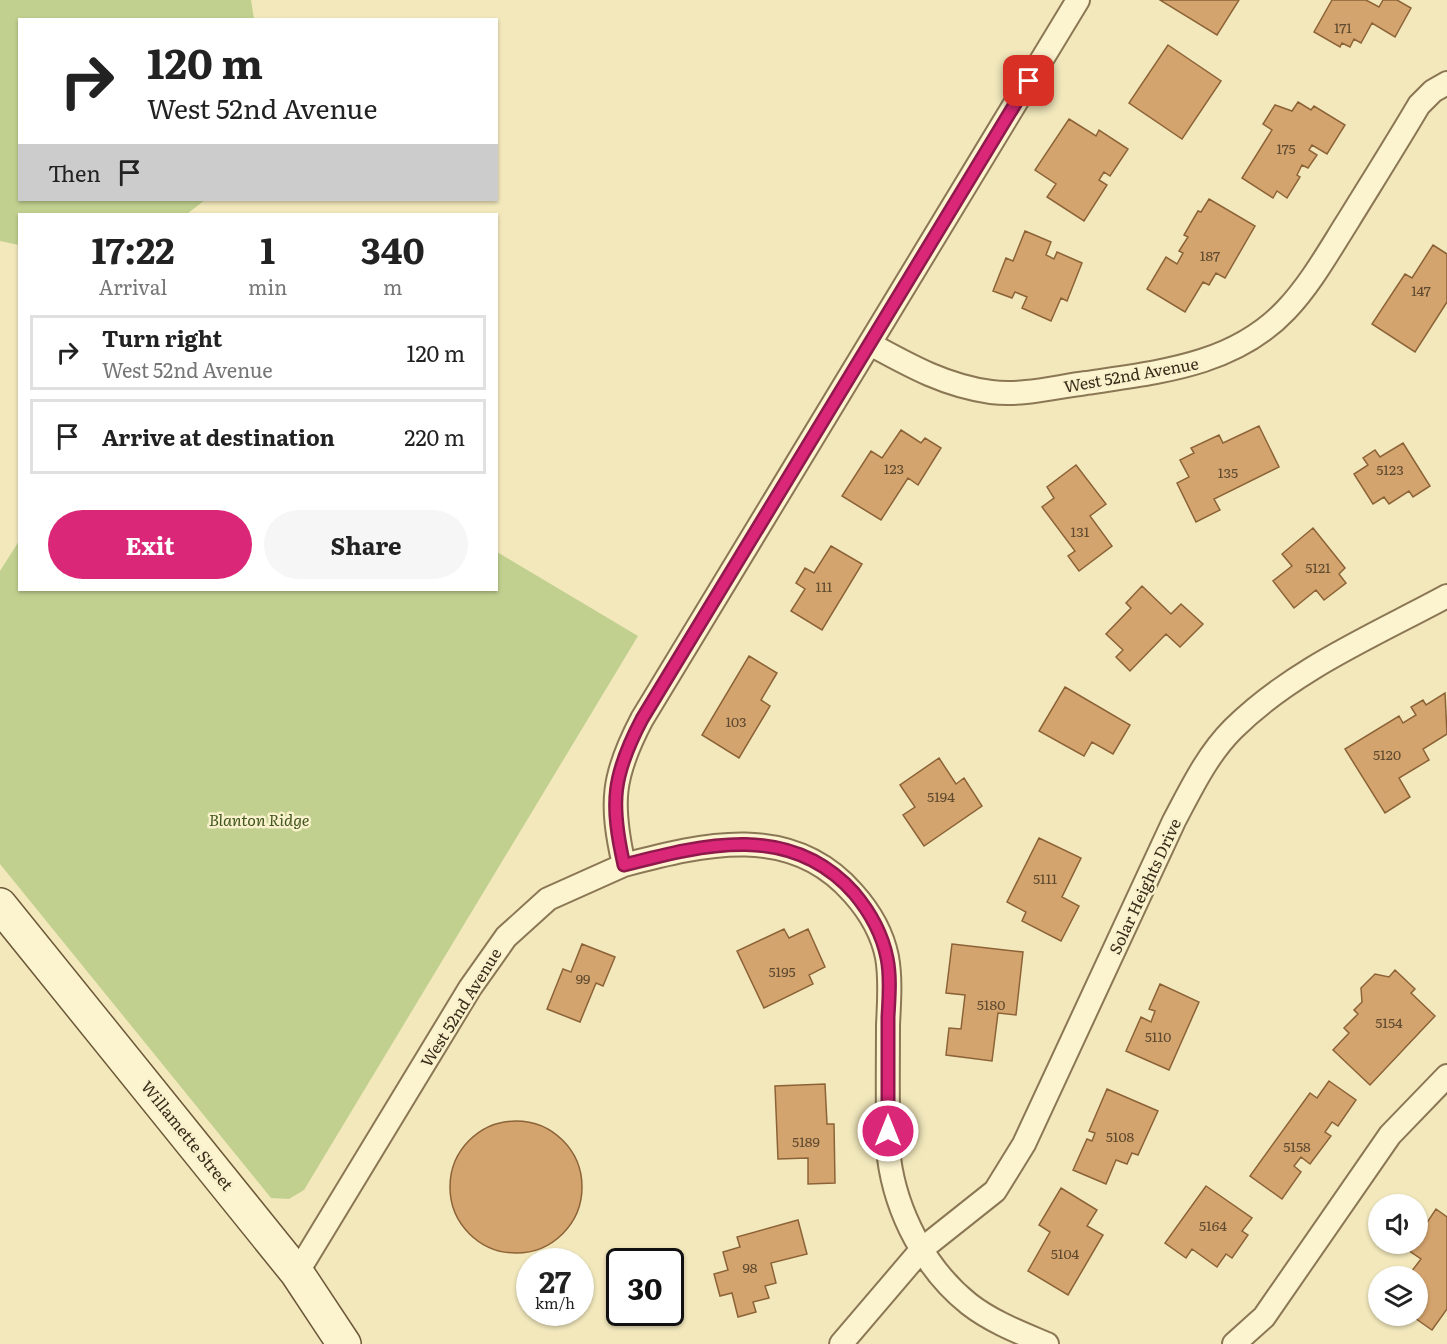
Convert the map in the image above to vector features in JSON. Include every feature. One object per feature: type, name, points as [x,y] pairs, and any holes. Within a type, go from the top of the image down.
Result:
[{"type":"main road","name":"Willamette Street","points":[[0,905],[297,1273],[344,1344]]},
{"type":"street","points":[[1047,1344],[996,1321],[969,1304],[947,1282],[922,1249],[900,1205],[892,1185],[888,1131],[889,977],[884,946],[871,915],[842,880],[825,867],[781,848],[729,843],[670,853],[624,865],[616,828],[614,800],[618,774],[628,745],[1078,0]]},
{"type":"street","name":"West 52nd Avenue","points":[[870,344],[924,374],[946,382],[993,392],[1025,392],[1172,370],[1211,358],[1247,341],[1287,309],[1329,251],[1419,105],[1433,91],[1447,83]]},
{"type":"street","name":"Solar Heights Drive","points":[[841,1344],[922,1249],[995,1191],[1010,1168],[1024,1144],[1174,821],[1214,753],[1232,730],[1288,686],[1447,596]]},
{"type":"street","name":"West 52nd Avenue","points":[[297,1273],[470,988],[506,937],[548,899],[624,865]]},
{"type":"street","points":[[1234,1344],[1264,1317],[1390,1135],[1447,1076]]},
{"type":"green space","points":[[0,0],[251,0],[254,18],[18,18],[18,201],[204,201],[188,213],[18,213],[18,245],[0,241]]},
{"type":"green space","name":"Blanton Ridge","points":[[18,543],[18,591],[498,591],[498,553],[638,636],[304,1190],[289,1199],[271,1198],[0,864],[0,571]]},
{"type":"building","points":[[1160,0],[1239,0],[1217,35]]},
{"type":"building","points":[[1332,0],[1366,0],[1379,7],[1383,0],[1397,0],[1411,8],[1395,37],[1372,23],[1361,43],[1354,39],[1350,47],[1342,43],[1340,47],[1314,32]]},
{"type":"building","points":[[1168,45],[1221,81],[1182,139],[1129,103]]},
{"type":"building","points":[[1298,102],[1311,110],[1314,106],[1345,125],[1327,154],[1312,145],[1309,150],[1317,155],[1308,168],[1302,165],[1297,175],[1300,177],[1287,198],[1277,191],[1273,198],[1242,178],[1272,130],[1263,124],[1275,105],[1292,111]]},
{"type":"building","points":[[1069,119],[1096,136],[1099,130],[1128,149],[1110,176],[1104,172],[1099,180],[1107,185],[1084,221],[1047,197],[1056,184],[1035,170]]},
{"type":"building","points":[[1209,199],[1255,226],[1225,278],[1216,273],[1209,285],[1203,282],[1185,312],[1147,289],[1166,257],[1177,264],[1183,253],[1179,251],[1188,237],[1184,235],[1198,211],[1201,212]]},
{"type":"building","points":[[1025,231],[1051,242],[1046,255],[1054,259],[1057,252],[1082,263],[1067,301],[1061,298],[1051,321],[1022,308],[1027,297],[1015,292],[1012,298],[993,291],[1006,258],[1013,261]]},
{"type":"building","points":[[1433,245],[1447,254],[1447,302],[1415,352],[1372,324],[1405,274],[1412,278]]},
{"type":"building","points":[[1259,426],[1279,467],[1214,499],[1220,510],[1196,522],[1177,483],[1189,477],[1180,460],[1194,453],[1191,448],[1219,435],[1223,443]]},
{"type":"building","points":[[901,430],[921,443],[925,438],[941,448],[918,485],[908,478],[881,520],[842,496],[871,451],[882,458]]},
{"type":"building","points":[[1403,443],[1430,486],[1413,497],[1409,491],[1389,504],[1384,497],[1373,504],[1354,474],[1368,465],[1363,458],[1375,450],[1380,457]]},
{"type":"building","points":[[1076,465],[1106,504],[1090,516],[1112,546],[1079,571],[1068,556],[1075,551],[1042,507],[1054,498],[1047,487]]},
{"type":"building","points":[[1313,528],[1345,568],[1339,574],[1346,583],[1324,600],[1316,590],[1294,608],[1273,581],[1292,566],[1282,554]]},
{"type":"building","points":[[831,546],[862,564],[822,630],[791,611],[805,589],[796,583],[805,568],[814,573]]},
{"type":"building","points":[[1142,586],[1171,614],[1181,604],[1203,624],[1180,647],[1166,634],[1130,671],[1116,657],[1123,650],[1106,634],[1131,608],[1126,603]]},
{"type":"building","points":[[749,656],[777,673],[761,700],[770,706],[739,758],[702,735]]},
{"type":"building","points":[[1065,687],[1130,725],[1113,754],[1092,742],[1084,756],[1039,731]]},
{"type":"building","points":[[1445,693],[1447,734],[1423,749],[1429,760],[1399,778],[1410,797],[1385,813],[1345,749],[1399,716],[1403,723],[1416,715],[1411,707],[1423,700],[1426,705]]},
{"type":"building","points":[[939,758],[956,784],[964,778],[982,806],[924,846],[903,815],[915,807],[900,785]]},
{"type":"building","points":[[1039,838],[1081,858],[1062,897],[1079,906],[1061,941],[1022,921],[1026,912],[1007,902]]},
{"type":"building","points":[[784,929],[789,938],[808,929],[825,967],[809,975],[813,984],[764,1008],[737,951]]},
{"type":"building","points":[[582,944],[615,957],[603,986],[596,983],[580,1022],[547,1009],[563,969],[571,972]]},
{"type":"building","points":[[952,944],[1023,952],[1016,1015],[998,1013],[992,1061],[946,1055],[949,1028],[961,1029],[965,995],[946,993]]},
{"type":"building","points":[[1395,970],[1415,989],[1411,993],[1435,1016],[1370,1085],[1333,1050],[1349,1033],[1344,1028],[1358,1014],[1354,1010],[1362,1002],[1361,988],[1375,974],[1389,977]]},
{"type":"building","points":[[1160,984],[1199,1002],[1169,1070],[1126,1051],[1141,1017],[1151,1022],[1155,1011],[1149,1009]]},
{"type":"building","points":[[1329,1081],[1356,1100],[1338,1126],[1332,1122],[1325,1132],[1331,1136],[1310,1164],[1301,1157],[1294,1166],[1301,1172],[1282,1199],[1250,1176],[1310,1093],[1317,1098]]},
{"type":"building","points":[[825,1084],[827,1124],[834,1124],[835,1183],[808,1184],[808,1158],[778,1159],[775,1086]]},
{"type":"building","points":[[1107,1089],[1158,1111],[1138,1155],[1132,1153],[1127,1164],[1116,1160],[1106,1184],[1073,1170],[1087,1139],[1092,1141],[1095,1133],[1089,1131]]},
{"type":"building","points":[[516,1121],[541,1126],[552,1132],[571,1151],[580,1174],[582,1187],[580,1200],[571,1223],[552,1242],[541,1248],[516,1248],[516,1253],[491,1248],[470,1233],[455,1212],[450,1187],[455,1162],[470,1141],[491,1126]]},
{"type":"building","points":[[1206,1186],[1252,1218],[1242,1231],[1248,1235],[1232,1258],[1226,1254],[1217,1267],[1192,1249],[1186,1258],[1165,1243]]},
{"type":"building","points":[[1061,1188],[1097,1210],[1087,1226],[1103,1235],[1068,1295],[1028,1271],[1050,1232],[1039,1225]]},
{"type":"building","points":[[1436,1209],[1447,1217],[1447,1309],[1432,1330],[1426,1326],[1428,1266],[1416,1266],[1421,1259],[1414,1254],[1428,1254],[1428,1221]]},
{"type":"building","points":[[798,1220],[807,1254],[771,1263],[776,1283],[765,1286],[769,1298],[753,1302],[756,1312],[738,1317],[732,1293],[720,1296],[714,1274],[728,1270],[723,1252],[740,1247],[737,1237]]},
{"type":"route","points":[[888,1131],[889,977],[887,958],[871,915],[858,898],[842,880],[805,856],[781,848],[753,844],[729,843],[702,847],[624,865],[616,828],[614,800],[618,774],[628,745],[642,719],[1029,81]]}]
